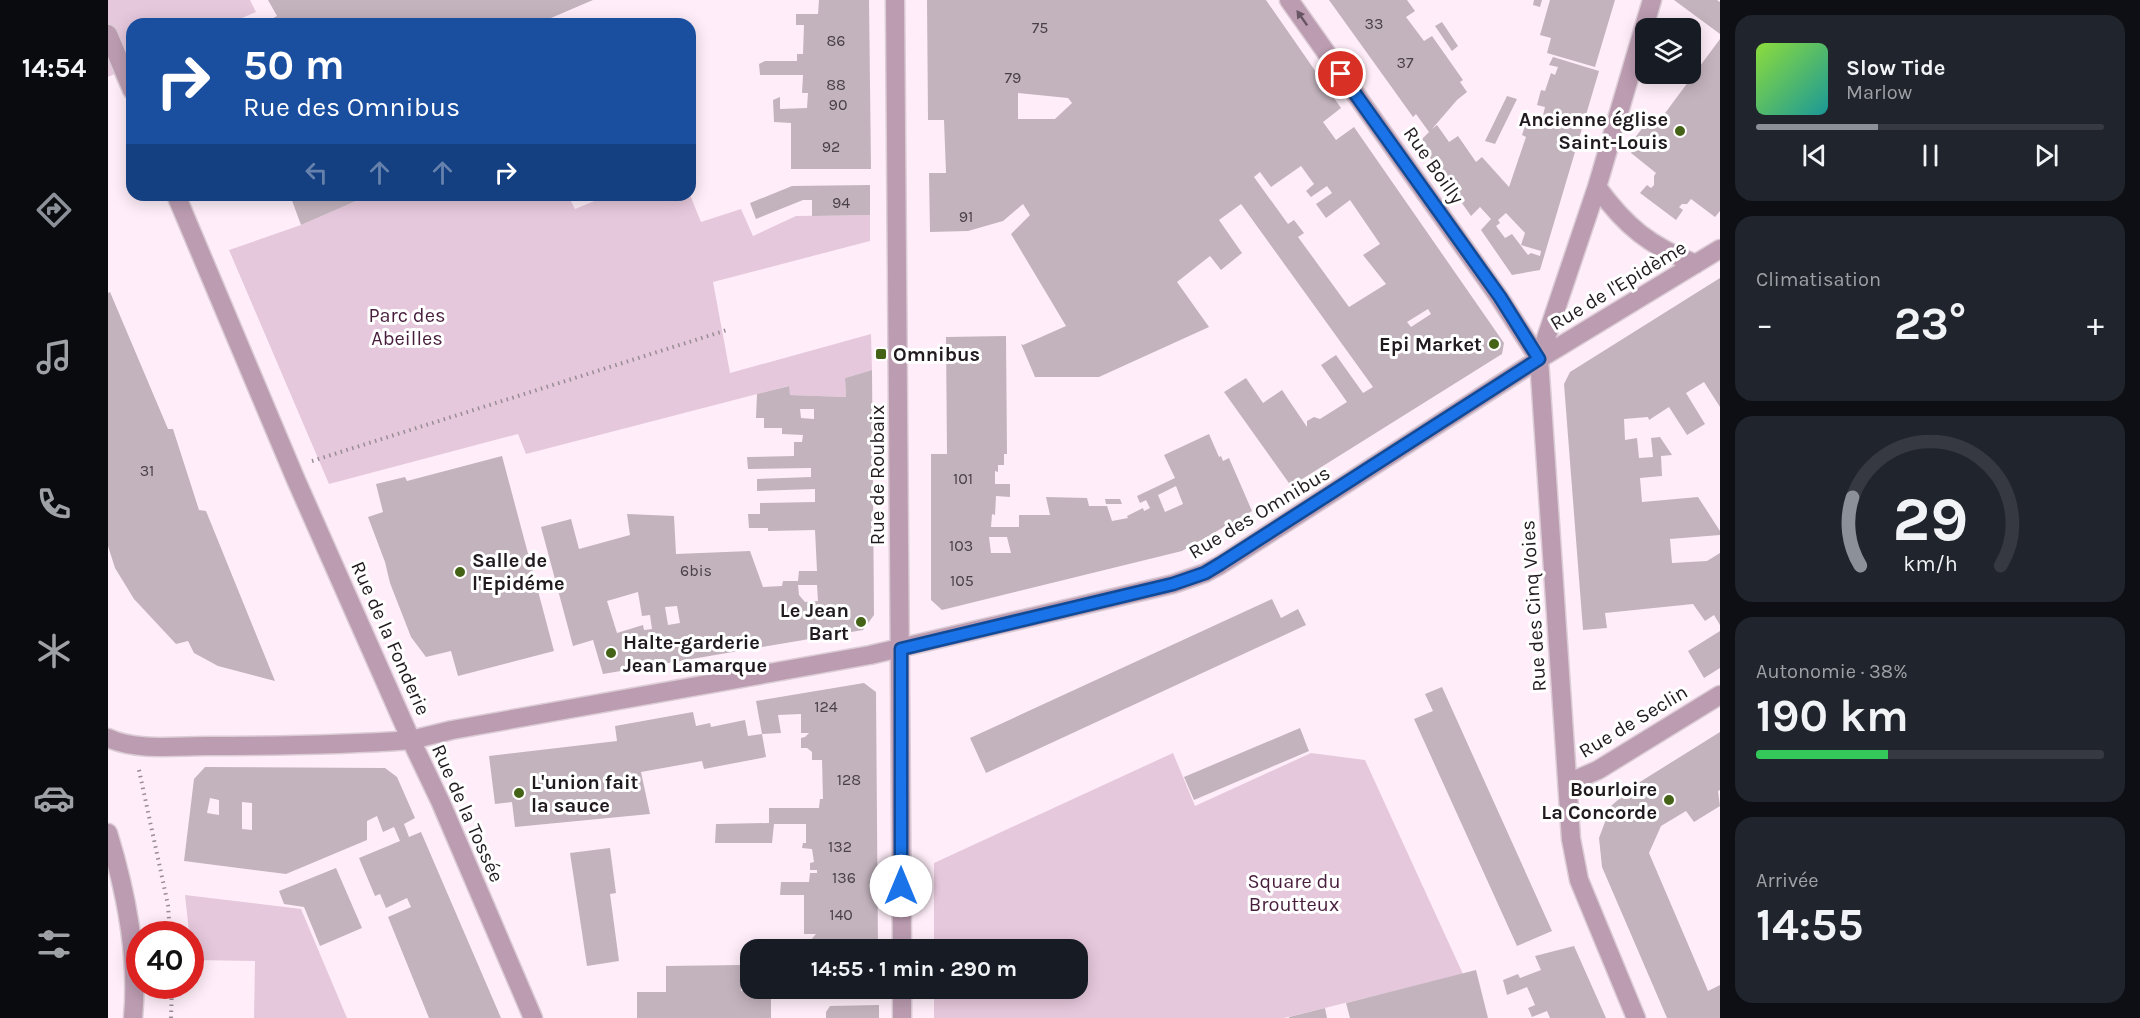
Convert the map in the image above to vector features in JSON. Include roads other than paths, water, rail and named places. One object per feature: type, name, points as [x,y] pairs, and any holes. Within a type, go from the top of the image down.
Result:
[{"type":"street","name":"Rue de Roubaix","points":[[896,0],[902,939]]},
{"type":"street","name":"Rue Boilly","points":[[1289,0],[1500,297],[1539,359]]},
{"type":"street","name":"Rue des Cinq Voies","points":[[1636,1018],[1579,880],[1571,839],[1539,359],[1598,188],[1652,0]]},
{"type":"street","points":[[108,34],[126,76]]},
{"type":"street","points":[[1598,188],[1624,222],[1637,233],[1666,251],[1696,264]]},
{"type":"street","name":"Rue de la Fonderie","points":[[179,201],[291,467],[411,740],[452,730],[901,649]]},
{"type":"street","name":"Rue de l'Epidème","points":[[1539,359],[1720,249]]},
{"type":"street","name":"Rue des Omnibus","points":[[901,649],[1173,584],[1205,573],[1287,523],[1539,359]]},
{"type":"street","name":"Rue de Seclin","points":[[1568,783],[1598,770],[1720,695]]},
{"type":"street","name":"Rue de la Tossée","points":[[108,738],[134,745],[323,745],[411,740],[441,803],[533,1018]]},
{"type":"street","points":[[108,833],[121,876],[129,920],[134,971],[133,1018]]},
{"type":"street","points":[[902,999],[902,1018]]},
{"type":"place","name":"Ancienne église Saint-Louis","points":[[1680,131]]},
{"type":"place","name":"Epi Market","points":[[1494,344]]},
{"type":"place","name":"Omnibus","points":[[881,354]]},
{"type":"place","name":"Salle de l'Epidéme","points":[[460,572]]},
{"type":"place","name":"Le Jean Bart","points":[[861,622]]},
{"type":"place","name":"Halte-garderie Jean Lamarque","points":[[611,653]]},
{"type":"place","name":"L'union fait la sauce","points":[[519,793]]},
{"type":"place","name":"Bourloire La Concorde","points":[[1669,800]]},
{"type":"park label","name":"Parc des Abeilles","points":[[407,326]]},
{"type":"park label","name":"Square du Broutteux","points":[[1294,892]]}]
